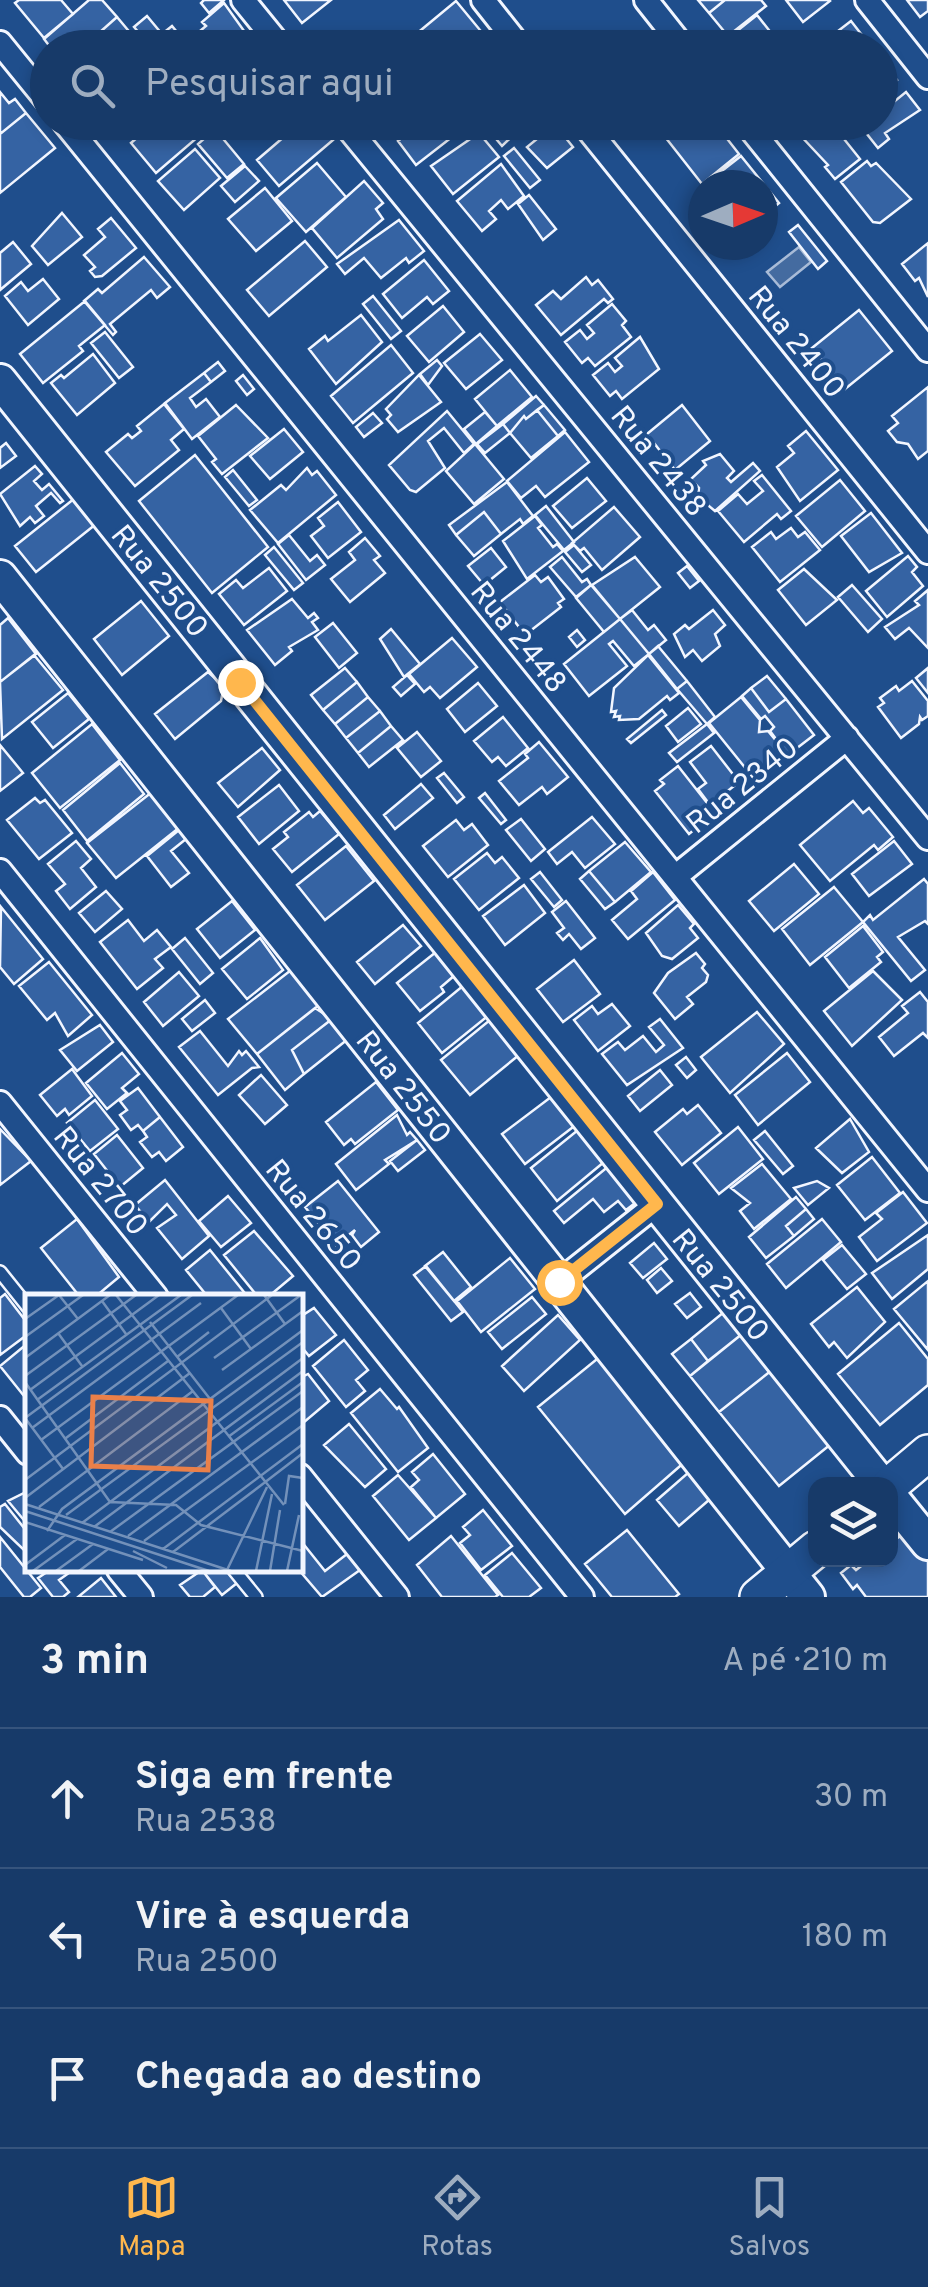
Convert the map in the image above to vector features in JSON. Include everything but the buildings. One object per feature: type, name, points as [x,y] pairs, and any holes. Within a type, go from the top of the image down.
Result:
[{"type":"main road","name":"Rua 2500","points":[[0,382],[875,1477]]},
{"type":"main road","name":"Rua 2550","points":[[0,577],[798,1584]]},
{"type":"main road","points":[[898,1478],[928,1453]]},
{"type":"main road","points":[[898,1506],[928,1543]]},
{"type":"main road","points":[[758,1597],[798,1584]]},
{"type":"street","points":[[243,0],[267,30]]},
{"type":"street","points":[[483,0],[507,30]]},
{"type":"street","points":[[646,0],[670,30]]},
{"type":"street","points":[[867,0],[891,30]]},
{"type":"street","points":[[898,39],[928,77]]},
{"type":"street","points":[[0,43],[30,80]]},
{"type":"street","name":"Rua 2448","points":[[79,140],[928,1190]]},
{"type":"street","name":"Rua 2438","points":[[358,140],[928,838]]},
{"type":"street","name":"Rua 2400","points":[[596,140],[928,552]]},
{"type":"street","points":[[759,140],[928,350]]},
{"type":"street","name":"Rua 2340","points":[[675,878],[846,738]]},
{"type":"street","name":"Rua 2650","points":[[0,871],[582,1597]]},
{"type":"street","name":"Rua 2700","points":[[0,1103],[154,1294]]},
{"type":"street","points":[[559,1282],[657,1204]]},
{"type":"street","points":[[0,1418],[25,1450]]},
{"type":"street","points":[[302,1478],[397,1597]]},
{"type":"street","points":[[121,1572],[140,1597]]},
{"type":"lane","points":[[0,1272],[25,1303]]},
{"type":"lane","points":[[236,1572],[256,1597]]},
{"type":"water","points":[[799,247],[811,262],[780,287],[767,272]]},
{"type":"route","points":[[240,682],[657,1204],[559,1282]]}]
